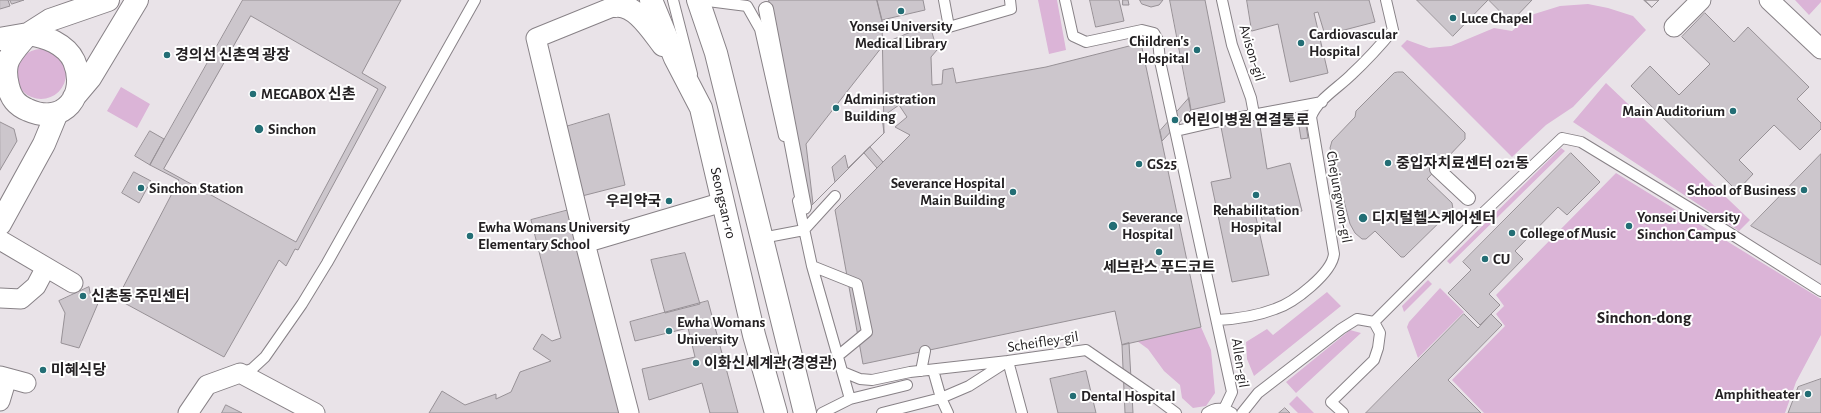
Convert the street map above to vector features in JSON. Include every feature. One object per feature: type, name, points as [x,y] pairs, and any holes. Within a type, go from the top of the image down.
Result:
[{"type":"main road","points":[[108,0],[50,20],[28,34],[7,64],[7,98],[36,114],[47,116],[56,115],[65,110],[90,78],[138,0]]},
{"type":"main road","name":"Seongsan-ro","points":[[651,0],[675,58],[701,108],[754,336],[776,413]]},
{"type":"main road","name":"Seongsan-ro","points":[[699,0],[716,53],[805,413]]},
{"type":"main road","points":[[617,3],[633,11],[675,58]]},
{"type":"main road","points":[[0,38],[28,34],[39,35],[68,52],[76,66],[78,86],[74,97]]},
{"type":"main road","points":[[0,224],[44,144],[56,115]]},
{"type":"street","points":[[1674,27],[1701,0]]},
{"type":"street","points":[[1769,0],[1821,49]]},
{"type":"street","points":[[617,3],[536,38],[584,243],[629,413]]},
{"type":"street","points":[[766,9],[785,99],[804,207]]},
{"type":"street","points":[[1437,169],[1468,198]]},
{"type":"street","points":[[584,243],[723,202]]},
{"type":"street","points":[[0,240],[46,269],[73,283]]},
{"type":"street","points":[[0,298],[21,299],[36,286],[46,269]]},
{"type":"street","points":[[188,413],[207,385],[240,373],[315,413]]},
{"type":"street","points":[[0,401],[4,377],[26,383]]},
{"type":"lane","points":[[240,373],[252,369],[265,357],[302,304],[475,0]]},
{"type":"lane","points":[[673,0],[701,108]]},
{"type":"lane","points":[[699,0],[747,2],[760,28],[812,266],[839,355],[850,399]]},
{"type":"lane","points":[[944,0],[949,26],[1011,9],[1010,0]]},
{"type":"lane","name":"Allen-gil","points":[[1065,0],[1073,36],[1086,42],[1142,30],[1154,32],[1158,40],[1160,61],[1232,392],[1228,411],[1217,409],[1207,413]]},
{"type":"lane","name":"Avison-gil","points":[[1222,0],[1232,45],[1251,98],[1254,114]]},
{"type":"lane","points":[[1176,131],[1254,114],[1322,102],[1351,76],[1394,30],[1386,0]]},
{"type":"lane","name":"Chejungwon-gil","points":[[1217,320],[1236,319],[1276,309],[1312,284],[1329,268],[1333,260],[1334,254],[1311,124],[1313,112],[1322,102]]},
{"type":"lane","points":[[1374,322],[1483,213],[1562,138],[1581,142],[1706,218],[1821,291]]},
{"type":"lane","points":[[762,238],[804,230],[835,196]]},
{"type":"lane","points":[[812,266],[857,284],[867,332],[839,355]]},
{"type":"lane","points":[[1242,413],[1258,393],[1341,329],[1357,319],[1374,322]]},
{"type":"lane","points":[[1343,413],[1331,402],[1374,360],[1378,348],[1380,333],[1374,322]]},
{"type":"lane","points":[[921,371],[926,350]]},
{"type":"lane","name":"Scheifley-gil","points":[[882,413],[941,398],[969,386],[1008,361],[1086,350],[1176,413]]},
{"type":"lane","points":[[843,372],[860,379],[872,380],[921,371],[1008,361],[1022,413]]},
{"type":"lane","points":[[934,370],[941,398],[948,413]]},
{"type":"lane","points":[[822,413],[850,399],[907,385]]},
{"type":"lane","points":[[1156,398],[1167,413]]},
{"type":"shaded area","points":[[1038,0],[1057,0],[1066,50],[1049,54]]},
{"type":"shaded area","points":[[1795,0],[1821,0],[1821,2],[1809,15]]},
{"type":"shaded area","points":[[1588,4],[1608,8],[1633,16],[1646,30],[1573,107],[1546,125],[1512,157],[1401,46],[1407,40],[1429,48],[1451,46],[1494,28],[1512,31],[1531,15],[1560,6]]},
{"type":"shaded area","points":[[36,49],[46,49],[59,56],[66,69],[66,79],[59,92],[46,99],[36,99],[27,95],[20,88],[16,79],[16,69],[20,60],[27,53]]},
{"type":"shaded area","points":[[1606,83],[1750,220],[1739,231],[1573,122]]},
{"type":"shaded area","points":[[121,87],[150,104],[137,128],[107,111]]},
{"type":"shaded area","points":[[1561,148],[1565,151],[1450,264],[1447,261]]},
{"type":"shaded area","points":[[1616,173],[1821,299],[1821,335],[1796,382],[1785,413],[1484,413],[1452,380],[1505,326],[1496,314],[1504,306],[1496,295]]},
{"type":"shaded area","points":[[1428,280],[1432,284],[1404,312],[1402,306]]},
{"type":"shaded area","points":[[1440,288],[1464,312],[1418,358],[1407,327],[1409,322]]},
{"type":"shaded area","points":[[1327,292],[1341,306],[1254,376],[1247,359],[1246,342],[1267,329],[1273,335]]},
{"type":"shaded area","points":[[1201,327],[1211,350],[1215,393],[1206,406],[1193,408],[1182,398],[1180,385],[1164,371],[1148,349],[1137,341]]},
{"type":"shaded area","points":[[1350,330],[1361,333],[1296,393],[1286,382]]},
{"type":"shaded area","points":[[1297,396],[1314,413],[1298,413],[1289,404]]},
{"type":"building","points":[[0,0],[8,0],[10,6],[0,9]]},
{"type":"building","points":[[10,0],[24,0],[12,4]]},
{"type":"building","points":[[243,0],[401,0],[362,73],[386,87],[298,250],[295,249],[286,266],[279,260],[224,357],[117,299],[179,180],[150,165]]},
{"type":"building","name":"Administration Building","points":[[769,0],[877,0],[882,20],[884,133],[848,168],[845,155],[832,167],[835,182],[808,209]]},
{"type":"building","name":"Yonsei University Medical Library","points":[[877,0],[923,0],[925,10],[882,20]]},
{"type":"building","points":[[1090,0],[1119,0],[1124,21],[1096,27]]},
{"type":"building","name":"Children's Hospital","points":[[1123,0],[1128,0],[1129,5],[1123,5]]},
{"type":"building","name":"Children's Hospital","points":[[1140,0],[1163,0],[1159,5],[1151,7],[1142,4]]},
{"type":"building","name":"Children's Hospital","points":[[1170,0],[1205,0],[1225,102],[1191,110]]},
{"type":"building","name":"Cardiovascular Hospital","points":[[1247,0],[1369,0],[1375,22],[1325,35],[1318,12],[1314,13],[1328,73],[1290,82],[1278,24],[1252,31]]},
{"type":"building","name":"Luce Chapel","points":[[1417,0],[1488,0],[1453,36]]},
{"type":"building","name":"Luce Chapel","points":[[1489,0],[1532,0],[1511,22]]},
{"type":"building","points":[[1644,0],[1659,0],[1652,7]]},
{"type":"building","points":[[1645,0],[1659,0],[1652,7]]},
{"type":"building","name":"Main Auditorium","points":[[1705,13],[1734,42],[1748,27],[1809,87],[1797,99],[1821,123],[1821,129],[1800,150],[1774,125],[1739,160],[1753,174],[1737,191],[1631,86],[1650,66],[1679,95],[1710,64],[1682,37]]},
{"type":"building","points":[[251,16],[378,89],[296,242],[164,169]]},
{"type":"building","name":"Severance Hospital Main Building","points":[[926,26],[931,29],[937,50],[931,57],[932,85],[942,84],[943,70],[953,68],[956,83],[1046,67],[1141,43],[1201,327],[1122,345],[1115,311],[863,364],[835,210],[910,135],[895,127],[907,117],[899,105],[882,117],[884,133],[813,204],[806,144],[885,43]]},
{"type":"building","name":"중입자치료센터 021동","points":[[1403,72],[1465,133],[1465,139],[1427,179],[1452,203],[1453,209],[1404,257],[1401,257],[1375,231],[1366,239],[1362,239],[1355,233],[1350,224],[1330,148],[1332,141],[1355,117],[1356,111],[1394,73]]},
{"type":"building","name":"어린이병원 연결통로","points":[[1189,98],[1191,110],[1162,141],[1160,131]]},
{"type":"building","points":[[609,114],[625,185],[582,196],[562,128]]},
{"type":"building","points":[[1305,119],[1308,138],[1301,139],[1298,120]]},
{"type":"building","name":"Rehabilitation Hospital","points":[[1259,120],[1267,169],[1290,163],[1302,211],[1285,214],[1284,208],[1273,210],[1277,229],[1265,232],[1260,211],[1255,213],[1269,275],[1232,282],[1211,182],[1231,178],[1221,127]]},
{"type":"building","points":[[0,122],[14,129],[17,141],[0,170]]},
{"type":"building","points":[[150,131],[164,139],[150,165],[135,156]]},
{"type":"building","points":[[870,147],[883,162],[877,168],[864,153]]},
{"type":"building","name":"College of Music","points":[[1571,153],[1600,182],[1567,215],[1558,207],[1515,251],[1523,259],[1489,294],[1500,305],[1480,325],[1448,293],[1471,270],[1463,262]]},
{"type":"building","name":"School of Business","points":[[1821,154],[1821,265],[1751,226]]},
{"type":"building","points":[[134,172],[151,181],[139,203],[122,193]]},
{"type":"building","points":[[569,210],[620,413],[429,413],[442,391],[465,405],[496,394],[496,399],[511,392],[520,372],[551,361],[533,349],[542,334],[552,341],[561,338],[531,220]]},
{"type":"building","points":[[685,253],[700,304],[665,313],[651,260]]},
{"type":"building","points":[[89,287],[91,297],[99,301],[79,348],[61,343],[65,313],[59,301]]},
{"type":"building","name":"이화신세계관(경영관)","points":[[708,301],[738,413],[710,413],[702,383],[649,400],[642,369],[695,357],[688,328],[635,341],[630,322]]},
{"type":"building","points":[[1464,314],[1478,328],[1491,314],[1502,325],[1448,380],[1481,413],[1366,413]]},
{"type":"building","points":[[1129,343],[1133,413],[1125,413],[1122,345]]},
{"type":"building","name":"Dental Hospital","points":[[1086,371],[1096,413],[1058,413],[1050,379]]},
{"type":"building","name":"Amphitheater","points":[[1821,379],[1821,413],[1788,413],[1798,387]]},
{"type":"building","points":[[226,405],[242,413],[222,413]]},
{"type":"building","points":[[1285,408],[1290,413],[1279,413]]},
{"type":"place","name":"Yonsei University Medical Library","points":[[901,11]]},
{"type":"place","name":"Luce Chapel","points":[[1453,18]]},
{"type":"place","name":"Cardiovascular Hospital","points":[[1301,43]]},
{"type":"place","name":"Children's Hospital","points":[[1197,50]]},
{"type":"place","name":"경의선 신촌역 광장","points":[[167,55]]},
{"type":"place","name":"MEGABOX 신촌","points":[[253,94]]},
{"type":"place","name":"Administration Building","points":[[836,108]]},
{"type":"place","name":"Main Auditorium","points":[[1733,111]]},
{"type":"place","name":"어린이병원 연결통로","points":[[1175,120]]},
{"type":"place","name":"Sinchon","points":[[259,129]]},
{"type":"place","name":"중입자치료센터 021동","points":[[1388,163]]},
{"type":"place","name":"GS25","points":[[1139,164]]},
{"type":"place","name":"Sinchon Station","points":[[141,188]]},
{"type":"place","name":"School of Business","points":[[1804,190]]},
{"type":"place","name":"Severance Hospital Main Building","points":[[1013,192]]},
{"type":"place","name":"Rehabilitation Hospital","points":[[1256,195]]},
{"type":"place","name":"우리약국","points":[[669,201]]},
{"type":"place","name":"디지털헬스케어센터","points":[[1363,218]]},
{"type":"place","name":"Severance Hospital","points":[[1113,226]]},
{"type":"place","name":"Yonsei University Sinchon Campus","points":[[1629,226]]},
{"type":"place","name":"College of Music","points":[[1512,233]]},
{"type":"place","name":"Ewha Womans University Elementary School","points":[[470,236]]},
{"type":"place","name":"세브란스 푸드코트","points":[[1159,252]]},
{"type":"place","name":"CU","points":[[1485,259]]},
{"type":"place","name":"신촌동 주민센터","points":[[83,296]]},
{"type":"place","name":"Ewha Womans University","points":[[669,331]]},
{"type":"place","name":"이화신세계관(경영관)","points":[[696,363]]},
{"type":"place","name":"미혜식당","points":[[43,370]]},
{"type":"place","name":"Amphitheater","points":[[1808,394]]},
{"type":"place","name":"Dental Hospital","points":[[1073,396]]},
{"type":"district","name":"Sinchon-dong","points":[[1644,318]]}]
